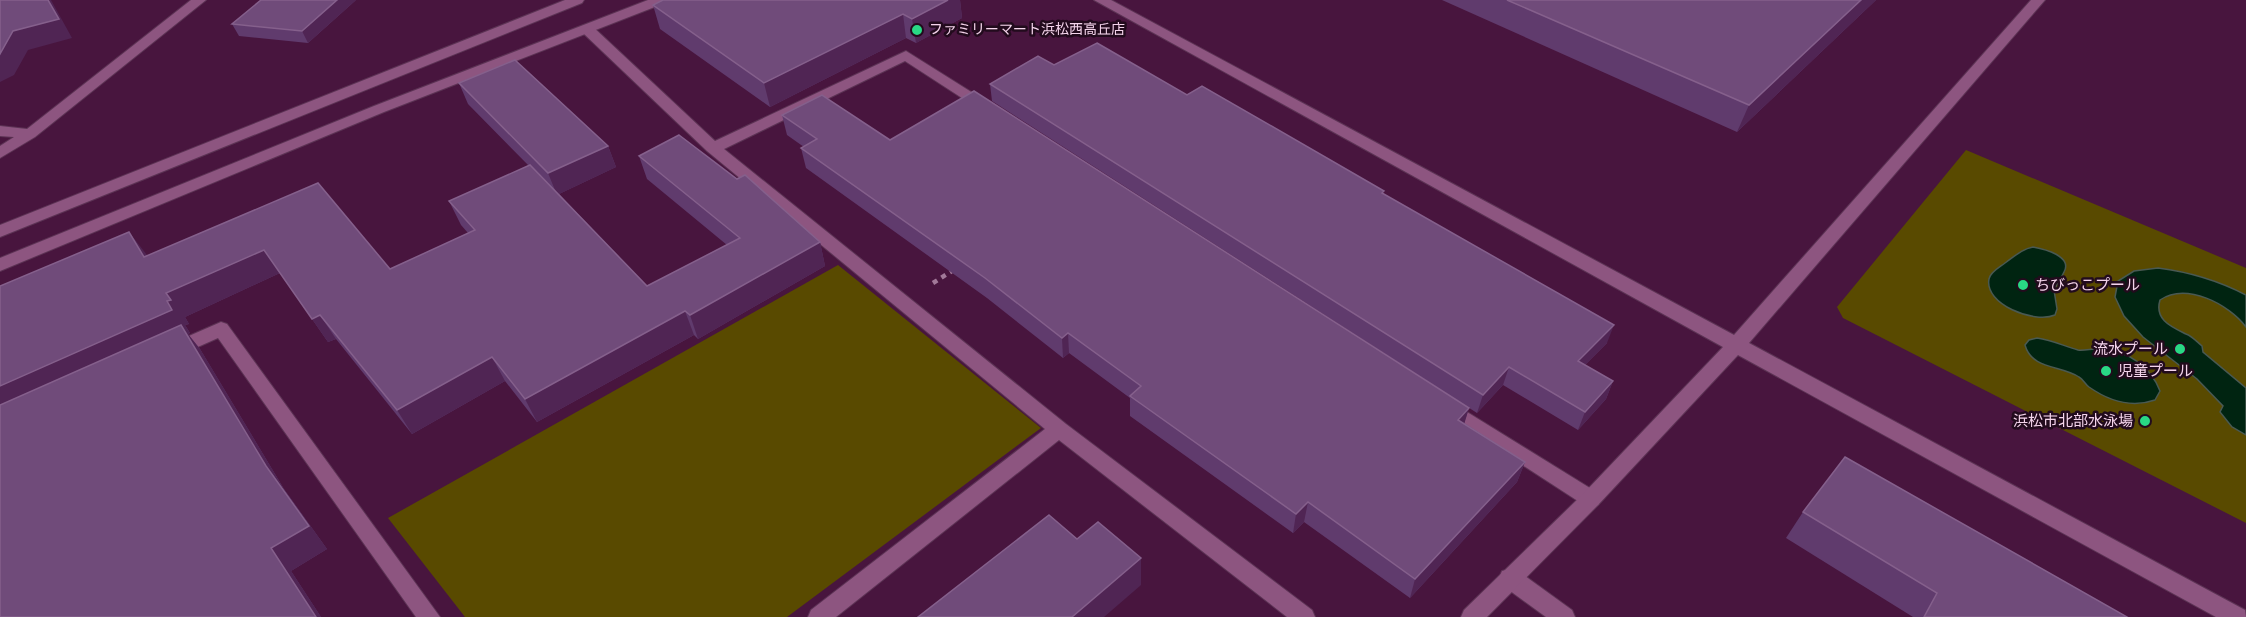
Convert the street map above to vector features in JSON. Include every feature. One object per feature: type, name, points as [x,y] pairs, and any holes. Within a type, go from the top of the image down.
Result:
[{"type":"street","points":[[0,153],[30,134],[199,0]]},
{"type":"street","points":[[0,231],[577,0]]},
{"type":"street","points":[[0,265],[368,114],[660,0]]},
{"type":"street","points":[[1101,0],[2237,617]]},
{"type":"street","points":[[1472,617],[1591,499],[1736,345],[2038,0]]},
{"type":"street","points":[[586,29],[713,148],[1059,429],[1304,617]]},
{"type":"street","points":[[713,148],[906,55],[1002,118]]},
{"type":"street","points":[[0,131],[30,134]]},
{"type":"street","points":[[158,358],[221,329],[429,617]]},
{"type":"street","points":[[1430,395],[1591,499]]},
{"type":"street","points":[[819,617],[1059,429]]},
{"type":"street","points":[[1510,578],[1564,617]]},
{"type":"path","points":[[902,302],[961,265]]},
{"type":"shaded area","name":"浜松市北部水泳場","points":[[1966,150],[2246,268],[2246,523],[1843,318],[1837,307]]},
{"type":"shaded area","name":"ちびっこプール","points":[[2033,247],[2056,254],[2066,266],[2054,290],[2057,309],[2055,315],[2035,317],[2012,310],[1994,296],[1990,288],[1989,279],[1993,272],[2025,249]]},
{"type":"shaded area","points":[[838,265],[1041,428],[787,617],[465,617],[388,518]]},
{"type":"shaded area","name":"流水プール","points":[[2158,268],[2203,277],[2246,295],[2246,327],[2238,318],[2218,304],[2194,295],[2182,293],[2170,295],[2160,300],[2159,307],[2162,318],[2166,322],[2194,339],[2202,346],[2203,352],[2246,388],[2246,435],[2232,427],[2220,412],[2223,406],[2197,379],[2143,337],[2124,316],[2115,297],[2118,281],[2134,271]]},
{"type":"shaded area","name":"児童プール","points":[[2037,338],[2078,350],[2111,350],[2129,356],[2151,374],[2160,391],[2155,400],[2138,403],[2121,402],[2105,396],[2072,373],[2034,359],[2025,345],[2029,340]]},
{"type":"building","points":[[0,0],[48,0],[59,19],[13,31],[0,54]]},
{"type":"building","points":[[261,0],[337,0],[302,31],[232,24]]},
{"type":"building","points":[[663,0],[948,0],[912,19],[903,14],[764,83],[653,5]]},
{"type":"building","points":[[1507,0],[1861,0],[1749,105]]},
{"type":"building","points":[[1097,43],[1187,95],[1202,86],[1384,191],[1382,193],[1614,325],[1578,361],[1613,381],[1585,412],[1509,367],[1483,395],[990,84],[1038,56],[1054,65]]},
{"type":"building","points":[[515,60],[608,146],[548,173],[459,83]]},
{"type":"building","points":[[974,91],[1469,408],[1458,420],[1525,462],[1415,579],[1308,502],[1296,514],[1130,396],[1141,386],[1068,333],[1062,338],[985,278],[801,148],[817,139],[782,115],[822,95],[890,140]]},
{"type":"building","points":[[679,135],[737,179],[745,175],[820,242],[690,315],[685,311],[525,399],[492,357],[397,410],[320,315],[312,319],[264,250],[166,293],[171,300],[167,301],[172,310],[0,386],[0,286],[129,232],[144,257],[318,183],[390,269],[475,230],[449,201],[530,165],[647,286],[740,238],[639,156]]},
{"type":"building","points":[[181,325],[266,466],[309,526],[271,548],[316,617],[0,617],[0,405]]},
{"type":"building","points":[[1845,457],[2127,617],[1924,617],[1937,593],[1803,512]]},
{"type":"building","points":[[1049,515],[1077,539],[1098,522],[1141,558],[1072,617],[918,617]]},
{"type":"place","name":"ファミリーマート浜松西高丘店","points":[[917,30]]},
{"type":"place","name":"ちびっこプール","points":[[2023,285]]},
{"type":"place","name":"流水プール","points":[[2180,349]]},
{"type":"place","name":"児童プール","points":[[2106,371]]},
{"type":"place","name":"浜松市北部水泳場","points":[[2145,421]]}]
